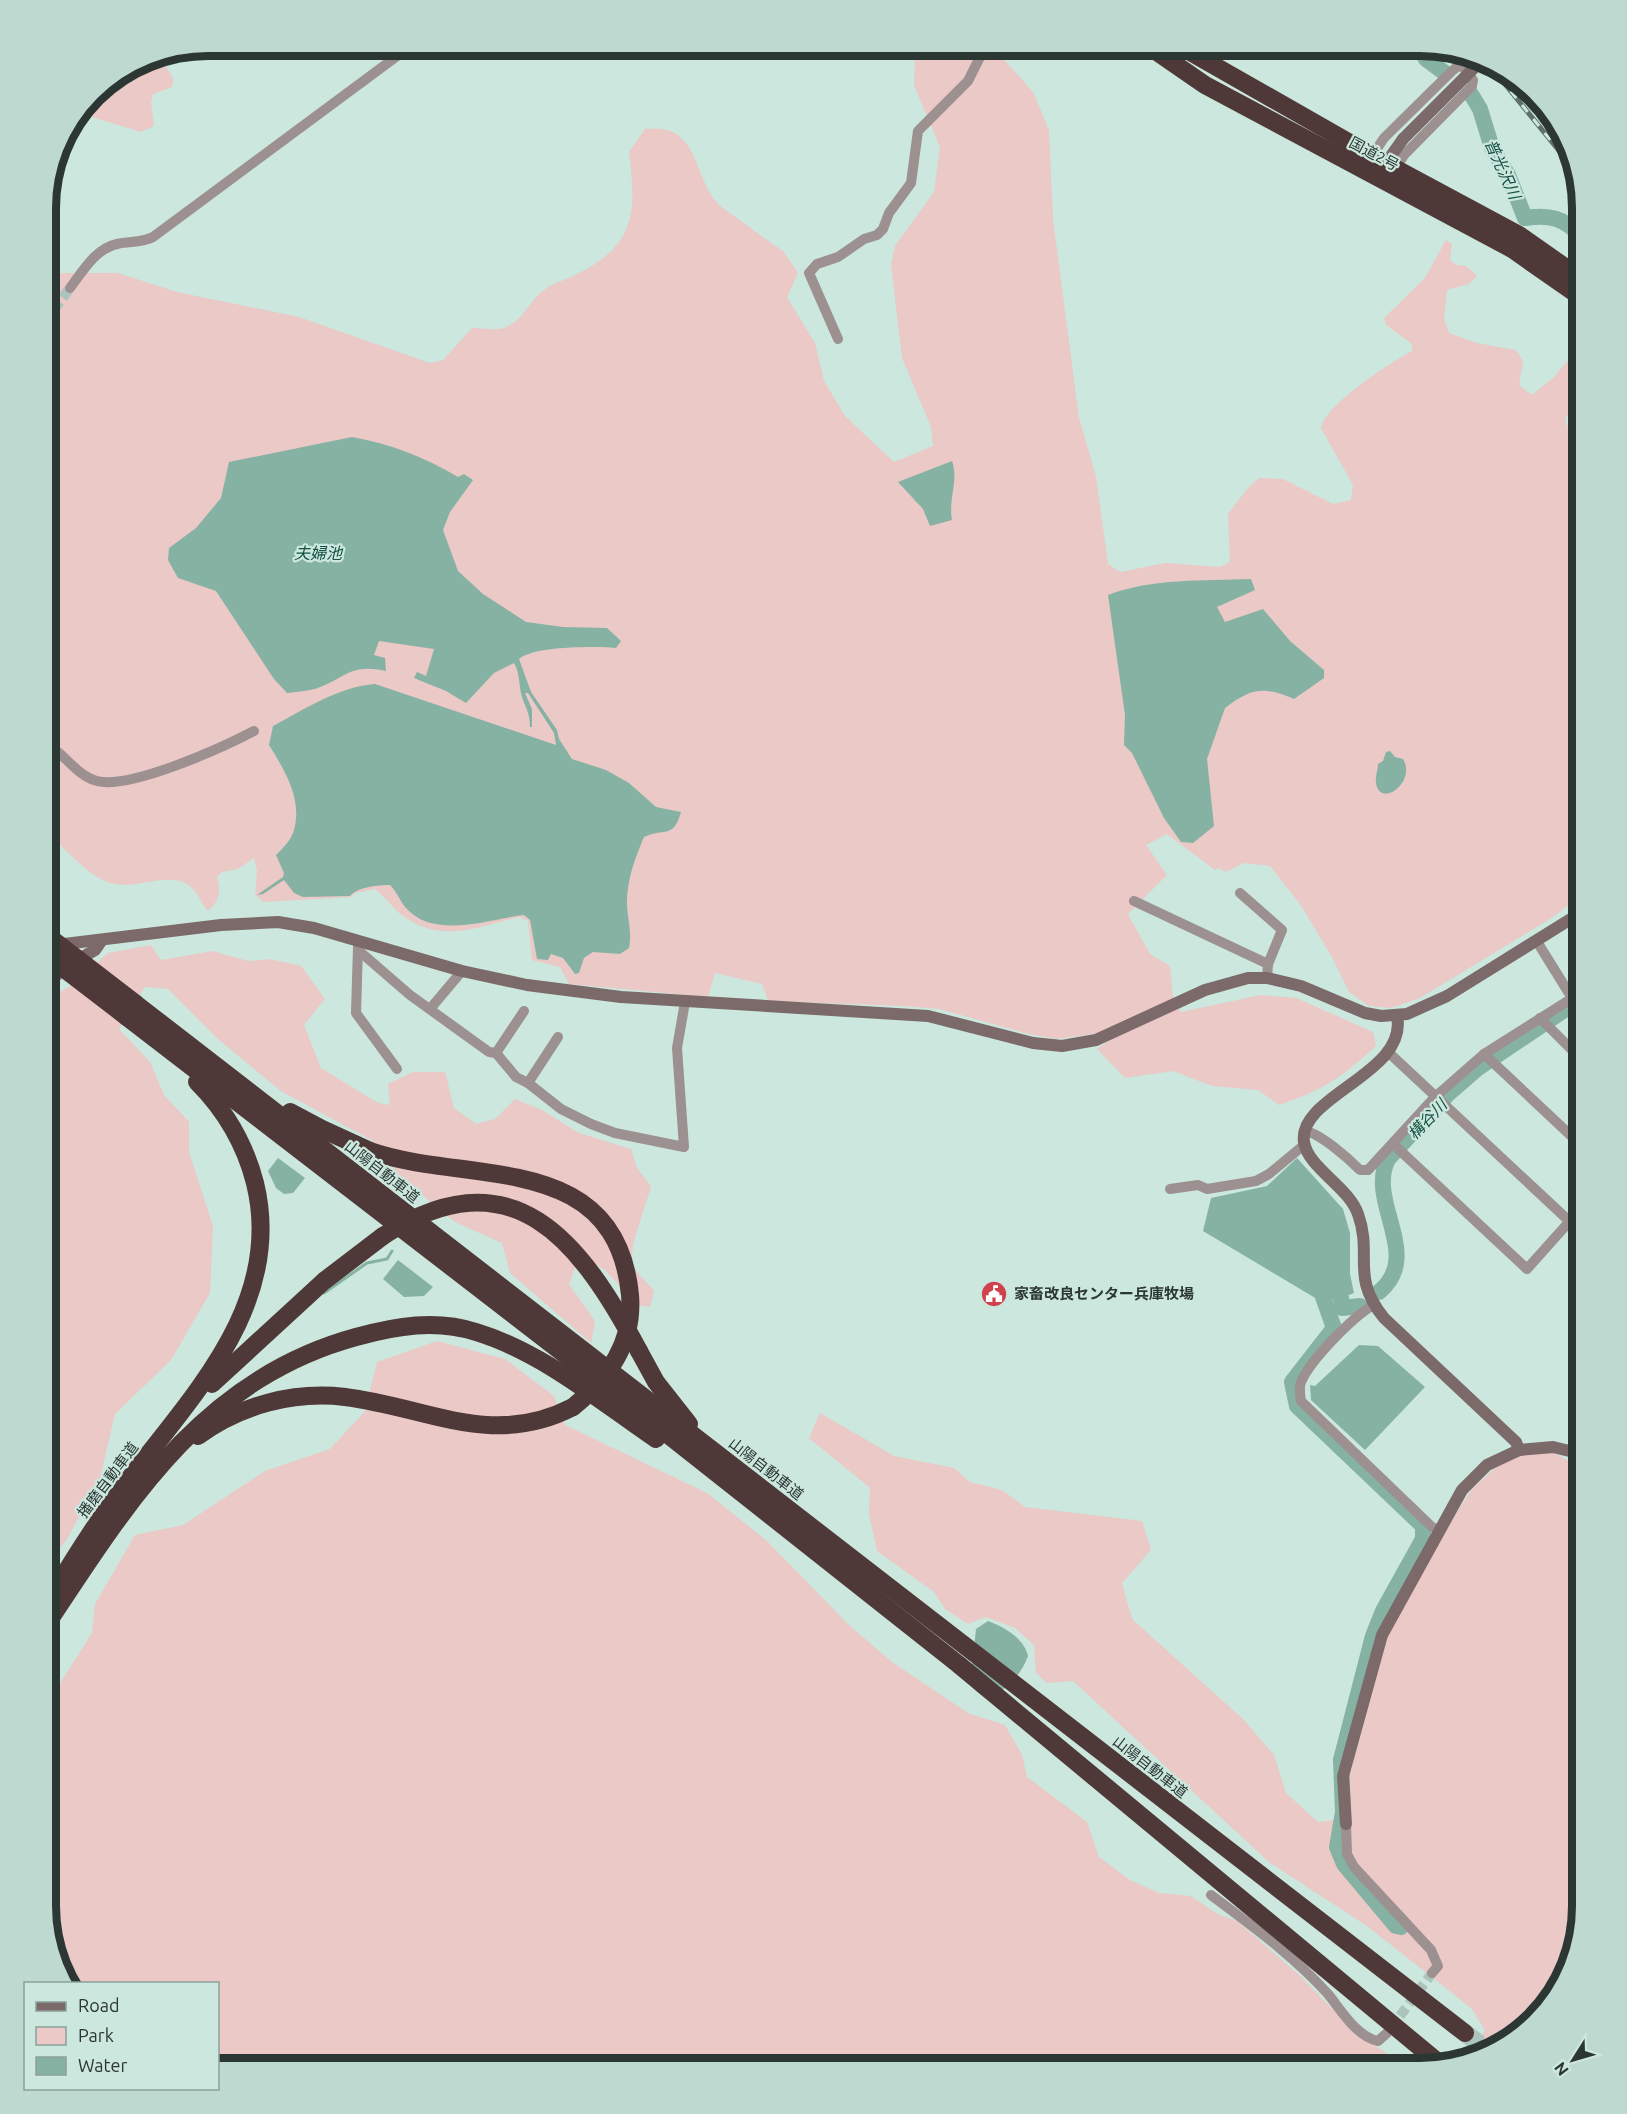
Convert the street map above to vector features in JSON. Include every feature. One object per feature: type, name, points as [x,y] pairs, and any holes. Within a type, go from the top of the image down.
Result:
[{"type":"highway","points":[[1151,56],[1205,85]]},
{"type":"highway","name":"国道2号","points":[[1163,56],[1205,85],[1382,166],[1519,235],[1572,272]]},
{"type":"highway","name":"国道2号","points":[[1197,56],[1382,166],[1512,249],[1572,291]]},
{"type":"highway","name":"山陽自動車道","points":[[56,943],[132,1010],[151,1034],[958,1664],[1432,2057]]},
{"type":"highway","name":"山陽自動車道","points":[[56,961],[191,1047],[1465,2033]]},
{"type":"highway","points":[[151,1034],[204,1089],[229,1121],[250,1166],[261,1223],[256,1279],[236,1330],[210,1373],[163,1436]]},
{"type":"highway","points":[[147,1481],[185,1445],[225,1419],[250,1408],[296,1396],[345,1397],[485,1427],[533,1424],[573,1407],[606,1376],[617,1358],[629,1318],[628,1277],[613,1239],[588,1207],[552,1185],[506,1174],[414,1162],[370,1150],[296,1116],[191,1047]]},
{"type":"highway","points":[[163,1436],[241,1355],[324,1281],[383,1236],[426,1213],[458,1203],[489,1204],[523,1213],[554,1231],[581,1257],[612,1301],[656,1382],[700,1442]]},
{"type":"highway","points":[[147,1481],[200,1422],[222,1403],[267,1374],[319,1348],[348,1339],[397,1327],[432,1324],[476,1332],[521,1351],[776,1520]]},
{"type":"highway","name":"播磨自動車道","points":[[55,1592],[101,1518],[163,1436]]},
{"type":"highway","name":"播磨自動車道","points":[[55,1612],[101,1543],[147,1481]]},
{"type":"street","points":[[70,288],[93,258],[105,248],[144,241],[153,237],[398,55]]},
{"type":"street","points":[[838,339],[809,273],[817,264],[838,257],[864,238],[877,235],[888,213],[910,183],[918,131],[968,81],[981,56]]},
{"type":"street","points":[[1458,66],[1463,67],[1473,80],[1472,86],[1404,155],[1382,166],[1384,138],[1452,71],[1458,66]]},
{"type":"street","points":[[1382,166],[1403,139],[1475,67]]},
{"type":"street","points":[[56,752],[87,777],[96,781],[113,782],[145,776],[254,731]]},
{"type":"street","points":[[1240,893],[1282,930],[1268,964],[1267,978]]},
{"type":"street","points":[[1134,901],[1268,964]]},
{"type":"street","points":[[56,945],[266,921],[314,928],[358,945],[527,985],[685,1002],[928,1016],[1033,1043],[1062,1046],[1096,1040],[1224,983],[1267,978],[1300,986],[1365,1013],[1397,1016],[1425,1008],[1447,996],[1572,918]]},
{"type":"street","points":[[56,976],[63,968],[95,950],[102,940]]},
{"type":"street","points":[[1536,940],[1572,988]]},
{"type":"street","points":[[358,945],[410,995],[489,1052],[496,1053],[516,1077],[528,1083],[561,1109],[615,1133],[684,1147],[677,1048],[685,1002]]},
{"type":"street","points":[[358,945],[356,1013],[398,1069]]},
{"type":"street","points":[[430,1009],[462,971]]},
{"type":"street","points":[[1304,1131],[1311,1132],[1338,1149],[1360,1170],[1368,1170],[1397,1147],[1438,1101],[1487,1057],[1542,1022],[1572,999]]},
{"type":"street","points":[[496,1053],[524,1011]]},
{"type":"street","points":[[1397,1016],[1397,1033],[1387,1051],[1348,1089],[1312,1114],[1304,1131],[1304,1145],[1310,1156],[1349,1197],[1358,1214],[1362,1233],[1363,1274],[1373,1305],[1516,1442],[1519,1450]]},
{"type":"street","points":[[1542,1022],[1572,1050]]},
{"type":"street","points":[[528,1083],[558,1037]]},
{"type":"street","points":[[1387,1051],[1572,1225]]},
{"type":"street","points":[[1487,1057],[1572,1137]]},
{"type":"street","points":[[1170,1189],[1198,1185],[1207,1189],[1218,1188],[1256,1181],[1279,1167],[1304,1145]]},
{"type":"street","points":[[1397,1147],[1527,1269],[1569,1222]]},
{"type":"street","points":[[1373,1305],[1340,1330],[1320,1356],[1300,1383],[1301,1401],[1424,1519],[1439,1530]]},
{"type":"street","points":[[1432,1973],[1438,1966],[1431,1950],[1354,1868],[1347,1854],[1343,1776],[1375,1654],[1396,1605],[1462,1491],[1473,1477],[1486,1465],[1519,1450],[1553,1447],[1572,1452]]},
{"type":"street","points":[[1210,1895],[1268,1938],[1317,1983],[1362,2033],[1378,2041],[1387,2033]]},
{"type":"green space","points":[[915,56],[1000,56],[1033,92],[1049,130],[1053,219],[1079,418],[1096,476],[1108,564],[1120,572],[1166,563],[1220,567],[1230,562],[1228,514],[1247,489],[1259,478],[1283,479],[1333,504],[1351,500],[1353,485],[1321,428],[1325,418],[1346,396],[1375,374],[1412,351],[1412,344],[1386,325],[1384,318],[1425,278],[1446,240],[1452,244],[1450,259],[1456,265],[1466,266],[1477,276],[1469,284],[1447,290],[1444,319],[1449,333],[1477,343],[1516,350],[1523,361],[1519,385],[1532,395],[1554,377],[1572,356],[1572,409],[1565,418],[1572,432],[1572,903],[1553,917],[1420,998],[1391,1008],[1369,1006],[1349,992],[1332,957],[1300,904],[1270,866],[1244,863],[1226,872],[1219,868],[1215,870],[1167,834],[1146,845],[1167,875],[1128,914],[1150,954],[1170,966],[1173,997],[1181,1012],[1261,995],[1296,998],[1373,1032],[1376,1046],[1352,1067],[1320,1088],[1279,1105],[1258,1090],[1212,1086],[1173,1071],[1125,1078],[1097,1049],[1115,1037],[1100,1033],[1057,1039],[1029,1034],[939,1009],[768,1001],[762,984],[715,973],[708,997],[569,984],[560,967],[532,960],[528,921],[519,917],[471,929],[442,931],[413,922],[398,912],[375,889],[355,893],[351,897],[263,902],[255,894],[257,871],[254,858],[238,869],[222,872],[217,877],[218,895],[208,911],[194,890],[184,883],[165,880],[124,885],[105,881],[87,870],[56,842],[56,273],[118,273],[177,292],[299,317],[430,363],[443,360],[472,328],[496,329],[510,325],[544,290],[581,272],[613,249],[623,236],[632,207],[629,152],[645,129],[663,129],[676,134],[686,142],[711,194],[720,206],[784,252],[798,273],[787,297],[815,343],[824,381],[845,416],[894,462],[933,446],[931,427],[902,358],[891,264],[895,246],[934,192],[940,147],[914,85]]},
{"type":"green space","points":[[164,62],[173,78],[172,87],[153,94],[151,102],[154,126],[141,132],[87,115],[107,93],[123,81],[149,67]]},
{"type":"green space","points":[[151,945],[161,960],[212,951],[248,961],[270,959],[301,966],[325,999],[304,1025],[321,1068],[378,1103],[390,1105],[388,1084],[413,1072],[445,1072],[454,1108],[476,1124],[495,1119],[515,1099],[542,1110],[579,1133],[631,1149],[637,1168],[651,1186],[635,1239],[632,1258],[635,1268],[654,1291],[650,1307],[637,1305],[606,1271],[580,1254],[569,1284],[595,1321],[591,1343],[510,1273],[502,1243],[455,1222],[397,1174],[373,1141],[281,1091],[219,1040],[168,989],[145,987],[119,1029],[150,1062],[164,1095],[189,1122],[189,1152],[213,1226],[210,1293],[171,1360],[115,1414],[100,1478],[66,1541],[55,1553],[56,995],[69,987],[108,953]]},
{"type":"green space","points":[[437,1341],[505,1359],[554,1396],[565,1425],[707,1493],[766,1540],[849,1625],[892,1662],[968,1713],[1005,1725],[1022,1755],[1027,1777],[1087,1822],[1099,1857],[1130,1880],[1159,1893],[1191,1896],[1219,1915],[1237,1921],[1298,1974],[1357,2034],[1394,2058],[219,2058],[219,1982],[76,1982],[61,1946],[55,1907],[55,1691],[92,1633],[95,1604],[135,1535],[183,1525],[265,1471],[330,1449],[365,1411],[377,1362]]},
{"type":"green space","points":[[820,1413],[894,1456],[954,1468],[970,1482],[1002,1490],[1025,1507],[1142,1521],[1151,1550],[1122,1583],[1132,1619],[1244,1720],[1274,1755],[1286,1793],[1318,1822],[1334,1820],[1384,1642],[1428,1557],[1472,1489],[1495,1468],[1523,1453],[1548,1450],[1572,1463],[1572,1907],[1570,1927],[1560,1965],[1540,1999],[1527,2014],[1504,2033],[1474,2048],[1485,2030],[1471,2008],[1367,1926],[1269,1862],[1073,1681],[1047,1683],[1036,1673],[1034,1645],[1015,1628],[986,1617],[968,1624],[945,1609],[934,1592],[877,1551],[869,1514],[870,1488],[809,1438]]},
{"type":"water","name":"夫婦池","points":[[352,437],[394,447],[433,463],[458,477],[464,474],[473,480],[450,512],[443,530],[458,571],[483,594],[526,622],[563,627],[607,628],[621,641],[616,648],[551,649],[519,659],[531,692],[557,730],[559,739],[572,759],[606,770],[629,783],[656,807],[681,812],[671,830],[644,837],[634,862],[628,888],[629,948],[620,954],[593,952],[584,958],[579,973],[575,974],[563,958],[551,954],[548,960],[537,959],[530,920],[524,915],[462,925],[431,923],[418,918],[406,908],[390,885],[363,889],[350,896],[303,897],[294,893],[284,880],[263,894],[257,895],[283,877],[284,873],[276,855],[290,839],[296,821],[291,787],[269,745],[273,726],[309,706],[349,689],[375,684],[556,745],[554,733],[528,693],[525,693],[532,709],[532,727],[530,727],[514,663],[494,673],[466,703],[446,691],[414,678],[417,672],[426,676],[434,649],[379,641],[374,655],[385,658],[386,671],[363,669],[348,673],[315,689],[287,693],[274,679],[216,591],[178,578],[168,560],[169,548],[196,528],[221,498],[229,462]]},
{"type":"water","points":[[952,461],[954,475],[952,520],[930,526],[923,509],[898,482]]},
{"type":"water","points":[[1251,579],[1255,590],[1217,607],[1225,622],[1263,609],[1290,641],[1324,670],[1324,678],[1294,699],[1274,692],[1258,691],[1243,696],[1225,708],[1207,759],[1214,826],[1193,843],[1181,842],[1164,818],[1132,753],[1124,745],[1125,715],[1108,595],[1160,583]]},
{"type":"water","points":[[1390,751],[1395,757],[1403,759],[1406,768],[1405,776],[1402,784],[1396,789],[1390,793],[1384,793],[1379,790],[1376,776],[1378,764],[1383,761],[1386,752]]},
{"type":"water","points":[[278,1158],[305,1178],[293,1193],[284,1194],[276,1188],[268,1171]]},
{"type":"water","points":[[1297,1158],[1343,1209],[1350,1233],[1350,1274],[1354,1293],[1334,1301],[1329,1296],[1317,1299],[1203,1231],[1211,1198],[1267,1186]]},
{"type":"water","points":[[398,1260],[433,1287],[424,1296],[404,1297],[383,1279]]},
{"type":"water","points":[[1359,1345],[1378,1346],[1425,1387],[1365,1450],[1311,1400],[1310,1385],[1315,1386]]},
{"type":"water","points":[[988,1621],[1007,1630],[1018,1639],[1028,1656],[1021,1670],[1005,1688],[985,1698],[975,1690],[972,1667],[976,1629]]},
{"type":"waterway","name":"普光沢川","points":[[1424,56],[1445,73]]},
{"type":"waterway","name":"普光沢川","points":[[1471,94],[1480,109],[1492,148],[1508,175],[1525,218],[1549,217],[1572,228]]},
{"type":"waterway","name":"構谷川","points":[[1379,1292],[1391,1277],[1396,1262],[1396,1245],[1384,1193],[1383,1176],[1388,1159],[1447,1095],[1478,1068],[1572,1005]]},
{"type":"waterway","points":[[324,1293],[367,1263],[387,1259],[392,1251]]},
{"type":"waterway","points":[[1323,1297],[1334,1328],[1292,1382],[1297,1406],[1423,1526],[1423,1539],[1383,1611],[1373,1636],[1341,1760],[1343,1812],[1337,1847],[1344,1864],[1396,1926],[1401,1927]]},
{"type":"waterway","name":"構谷川","points":[[1341,1298],[1342,1308],[1360,1306]]},
{"type":"tunnel","points":[[56,307],[70,288]]},
{"type":"tunnel","points":[[1391,2028],[1432,1973]]},
{"type":"tunnel","points":[[1465,2033],[1481,2045]]},
{"type":"railway","points":[[1502,80],[1561,153]]},
{"type":"place","name":"家畜改良センター兵庫牧場","points":[[994,1294]]}]
